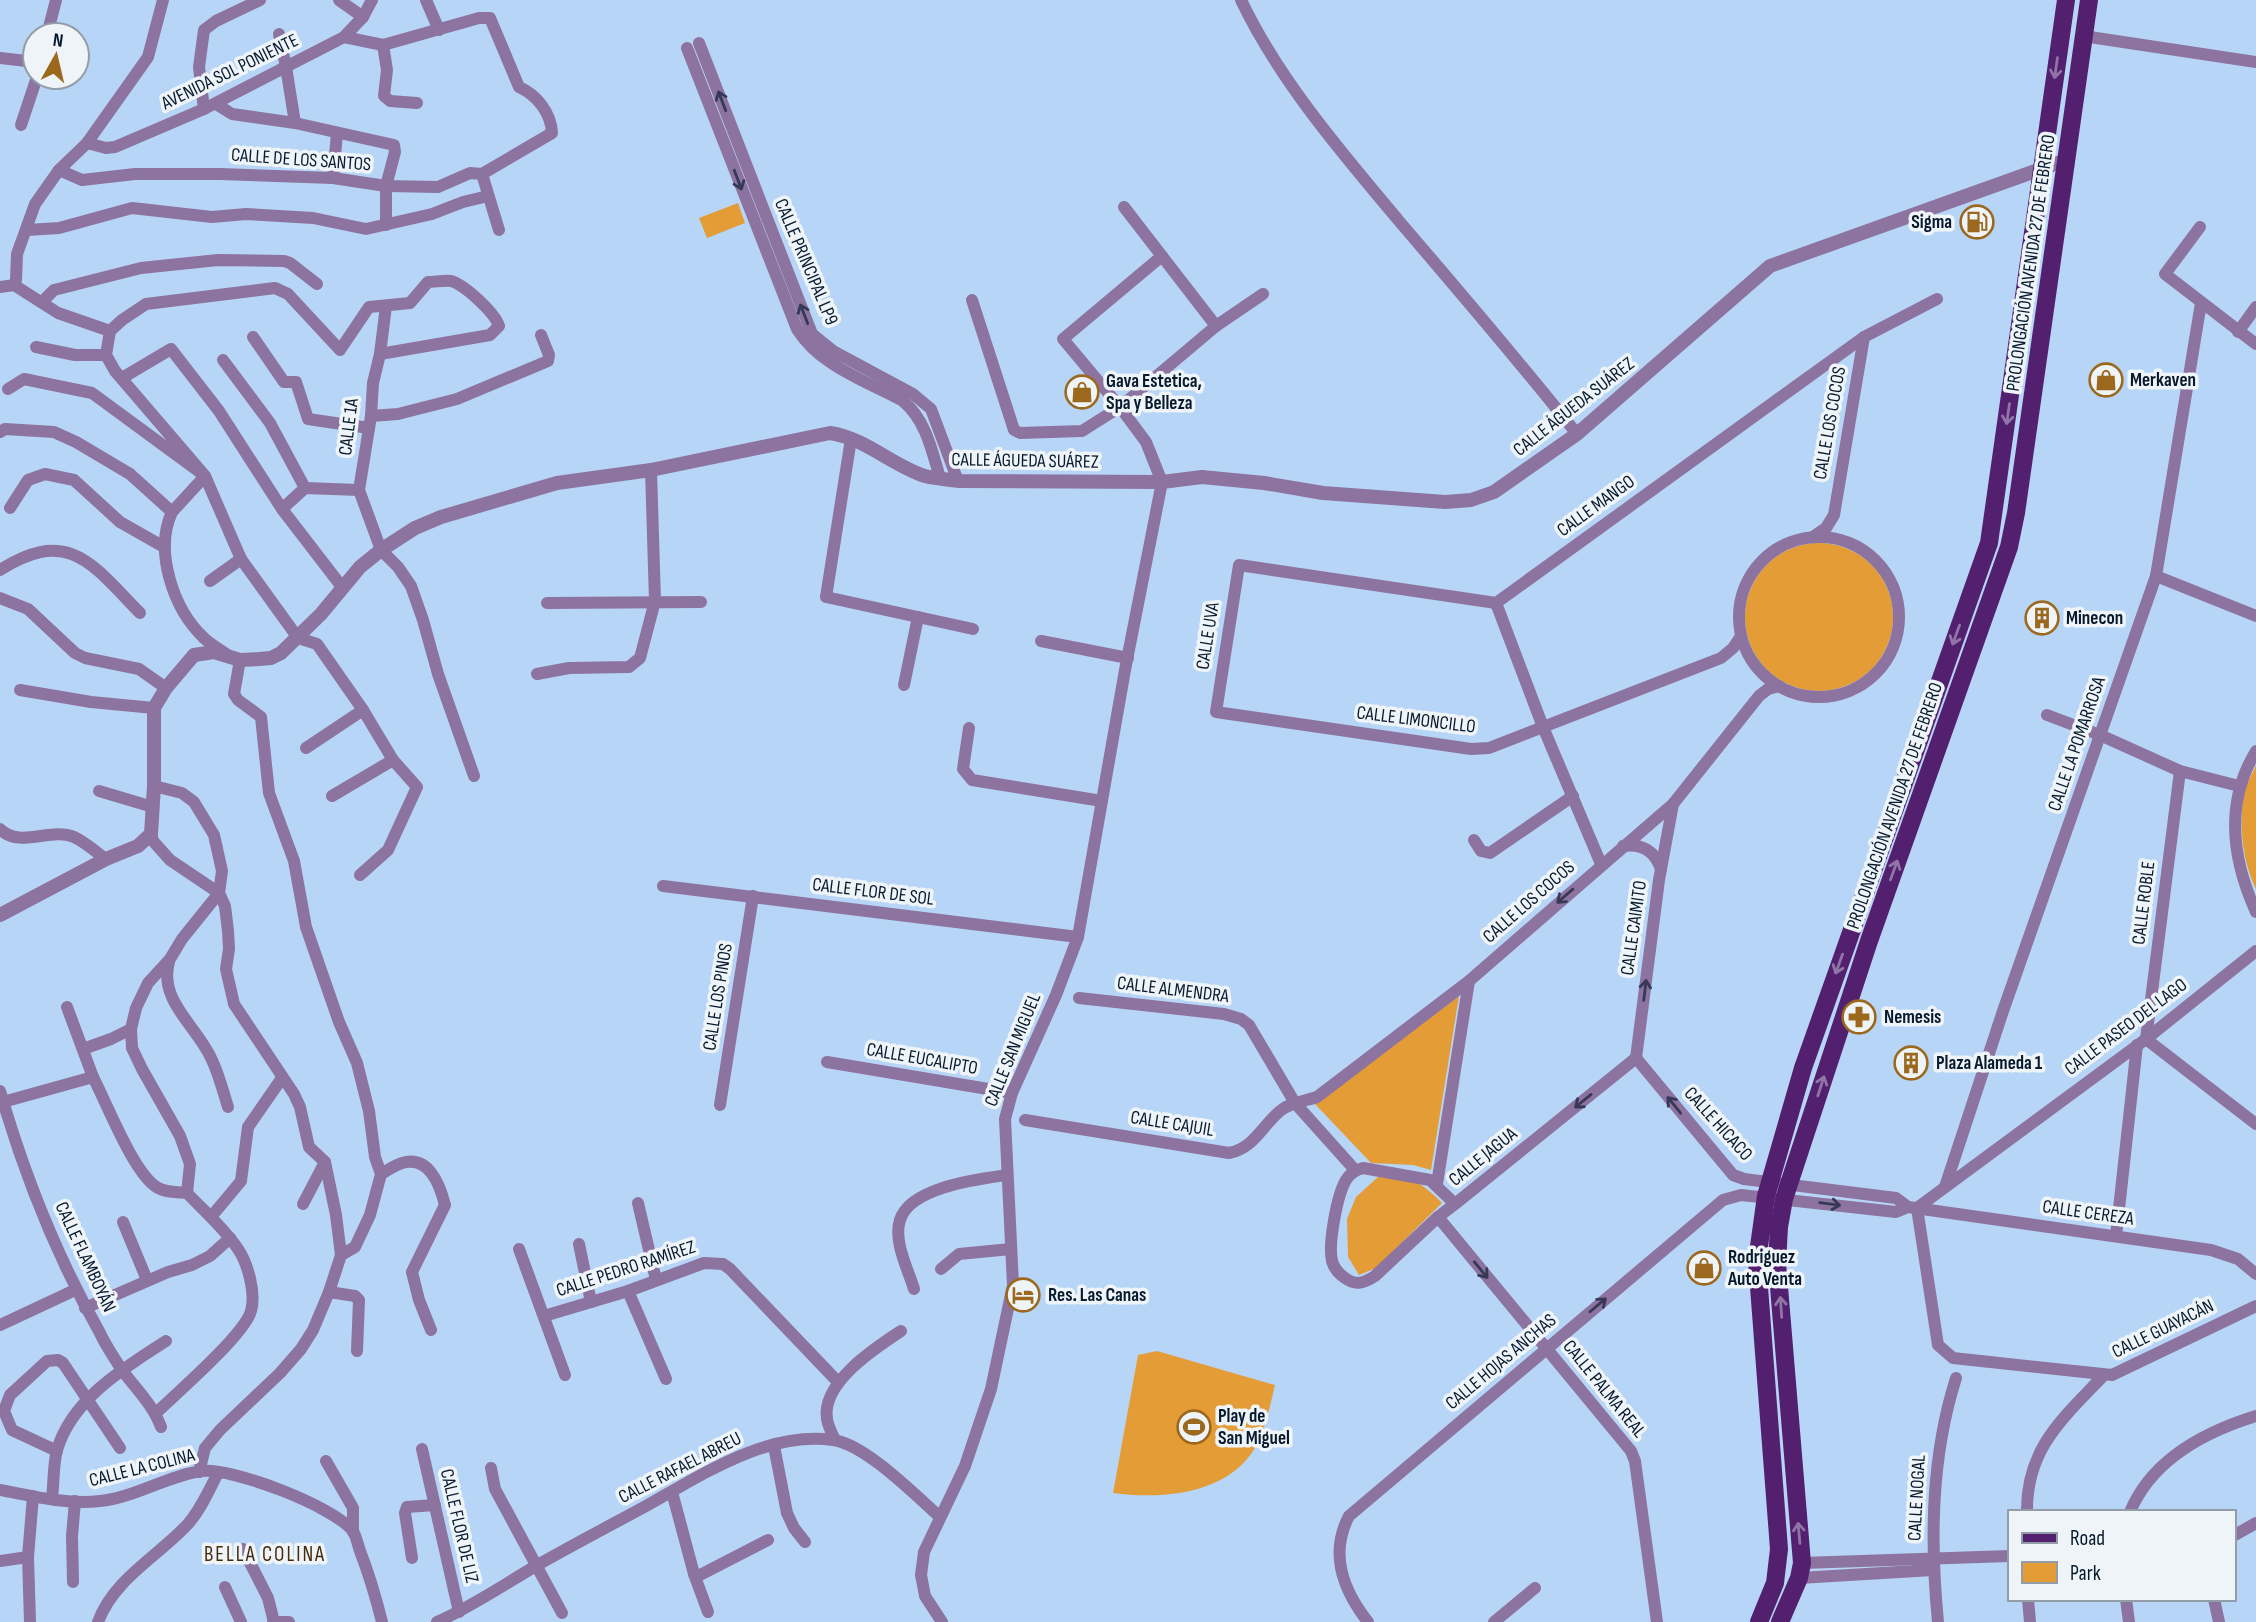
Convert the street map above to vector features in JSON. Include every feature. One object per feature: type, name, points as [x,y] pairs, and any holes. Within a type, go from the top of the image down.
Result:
[{"type":"main road","name":"PROLONGACIÓN AVENIDA 27 DE FEBRERO","points":[[1759,1622],[1774,1583],[1779,1549],[1758,1261],[1777,1190],[1802,1068],[1989,543],[2066,0]]},
{"type":"main road","name":"PROLONGACIÓN AVENIDA 27 DE FEBRERO","points":[[1780,1622],[1800,1571],[1777,1263],[1777,1190],[1866,950],[2009,547],[2089,0]]},
{"type":"street","points":[[51,21],[56,0]]},
{"type":"street","points":[[14,285],[17,254],[35,204],[59,170],[87,143],[148,57],[163,0]]},
{"type":"street","points":[[260,0],[216,21],[204,30],[199,67],[210,106],[232,114],[295,123],[394,145],[395,152],[386,186],[386,225]]},
{"type":"street","points":[[339,0],[362,17]]},
{"type":"street","name":"AVENIDA SOL PONIENTE","points":[[87,143],[106,148],[115,147],[210,106],[344,37],[362,17],[372,0]]},
{"type":"street","points":[[344,37],[383,45],[439,30],[426,0]]},
{"type":"street","points":[[1241,0],[1296,92],[1354,167],[1494,330],[1577,434]]},
{"type":"street","name":"CALLE DE LOS SANTOS","points":[[59,170],[82,180],[135,174],[172,174],[332,178],[386,186],[438,187],[470,173],[482,174],[552,133],[552,123],[533,93],[519,87],[490,18],[479,18],[439,30]]},
{"type":"street","points":[[279,34],[295,123]]},
{"type":"street","points":[[2084,36],[2256,62]]},
{"type":"street","points":[[383,45],[387,70],[384,96],[390,101],[417,103]]},
{"type":"street","name":"CALLE PRINCIPAL LP9","points":[[693,45],[812,334],[833,351],[923,402],[930,410],[940,478]]},
{"type":"street","points":[[1,61],[21,62]]},
{"type":"street","points":[[22,125],[34,91]]},
{"type":"street","points":[[332,178],[337,133]]},
{"type":"street","name":"CALLE ÁGUEDA SUÁREZ","points":[[154,708],[166,688],[194,655],[214,652],[234,658],[271,658],[282,653],[360,567],[415,528],[442,517],[557,484],[651,470],[819,434],[840,435],[851,439],[928,477],[958,481],[1162,482],[1202,477],[1264,483],[1323,494],[1445,502],[1471,500],[1494,492],[1577,434],[1770,266],[2066,160]]},
{"type":"street","points":[[482,174],[499,230]]},
{"type":"street","points":[[27,230],[59,228],[132,208],[212,217],[246,214],[313,218],[366,229],[488,196]]},
{"type":"street","points":[[1124,207],[1216,327]]},
{"type":"street","points":[[2200,227],[2165,274],[2256,344]]},
{"type":"street","points":[[1162,256],[1063,339],[1146,442],[1162,482]]},
{"type":"street","points":[[42,302],[54,290],[141,268],[218,260],[284,261],[317,284]]},
{"type":"street","points":[[360,875],[388,850],[417,788],[393,760],[363,710],[317,644],[298,638],[242,559],[205,476],[115,371],[106,355],[110,331],[146,304],[275,288],[288,294],[340,350],[369,307],[410,303],[428,282],[452,281],[488,307],[496,317],[499,327],[490,335],[380,354]]},
{"type":"street","points":[[0,287],[14,285],[58,313],[110,331]]},
{"type":"street","points":[[972,300],[1016,432],[1082,431],[1120,407],[1216,327],[1263,294]]},
{"type":"street","name":"CALLE MANGO","points":[[1496,603],[1864,337],[1937,299]]},
{"type":"street","name":"CALLE LA POMARROSA","points":[[1945,1187],[2003,1011],[2155,576],[2201,303]]},
{"type":"street","name":"CALLE 1A","points":[[381,550],[359,490],[386,306]]},
{"type":"street","points":[[2238,332],[2256,307]]},
{"type":"street","points":[[253,337],[284,382],[296,382],[308,419],[370,422],[437,405],[548,361],[549,355],[541,335]]},
{"type":"street","name":"CALLE LOS COCOS","points":[[1834,515],[1864,337]]},
{"type":"street","points":[[36,347],[75,355],[106,355]]},
{"type":"street","points":[[122,378],[171,349],[219,411],[282,509],[342,587]]},
{"type":"street","points":[[222,360],[270,423],[305,488]]},
{"type":"street","points":[[8,388],[24,379],[92,393],[205,476]]},
{"type":"street","points":[[0,432],[5,429],[54,432],[130,474],[172,512]]},
{"type":"street","name":"CALLE PRINCIPAL LP9","points":[[935,438],[958,481]]},
{"type":"street","points":[[851,439],[826,597],[973,629]]},
{"type":"street","points":[[537,674],[569,668],[629,667],[640,658],[655,601],[651,470]]},
{"type":"street","points":[[10,508],[29,480],[45,474],[74,480],[120,522],[164,547]]},
{"type":"street","points":[[205,476],[172,512],[166,525],[164,547],[168,574],[180,604],[202,636],[234,658],[234,694],[261,717],[269,793],[294,862],[306,927],[339,1022],[357,1063],[369,1111],[375,1157],[381,1174],[370,1215],[355,1247],[341,1255]]},
{"type":"street","name":"CALLE SAN MIGUEL","points":[[942,1622],[925,1596],[921,1575],[925,1552],[965,1466],[991,1390],[1013,1285],[1005,1119],[1012,1093],[1056,995],[1078,937],[1162,482]]},
{"type":"street","points":[[282,509],[305,488],[359,490]]},
{"type":"street","points":[[1813,537],[1826,528],[1834,515]]},
{"type":"street","points":[[1834,515],[1839,530],[1849,542],[1870,555],[1886,572],[1896,594],[1900,617],[1896,641],[1885,662],[1869,680],[1836,694],[1801,694],[1779,685],[1762,673],[1751,658],[1741,636],[1739,613],[1743,590],[1754,570],[1770,553],[1791,542],[1813,537],[1849,542]]},
{"type":"street","points":[[0,569],[40,551],[55,550],[74,554],[91,563],[140,613]]},
{"type":"street","points":[[381,550],[398,567],[411,586],[474,776]]},
{"type":"street","points":[[210,582],[242,559]]},
{"type":"street","name":"CALLE UVA","points":[[1216,712],[1239,565],[1496,603]]},
{"type":"street","points":[[2155,576],[2256,616]]},
{"type":"street","points":[[0,598],[28,609],[75,653],[85,658],[139,669],[166,688]]},
{"type":"street","points":[[547,603],[701,602]]},
{"type":"street","points":[[1496,603],[1543,727],[1601,864]]},
{"type":"street","points":[[904,685],[918,617]]},
{"type":"street","name":"CALLE LIMONCILLO","points":[[1216,712],[1471,748],[1489,748],[1721,657],[1733,648],[1741,636]]},
{"type":"street","points":[[1041,641],[1128,658]]},
{"type":"street","name":"CALLE LIMONCILLO","points":[[1721,657],[1751,658]]},
{"type":"street","points":[[1759,696],[1762,673]]},
{"type":"street","name":"CALLE LOS COCOS","points":[[1295,1103],[1317,1097],[1469,981],[1673,804],[1759,696],[1779,685]]},
{"type":"street","points":[[20,690],[91,702],[154,708],[153,841],[170,860],[219,893],[225,906],[229,949],[226,969],[234,1004],[300,1107],[309,1147],[325,1162],[341,1255],[329,1292],[313,1330],[301,1349],[205,1448],[199,1472]]},
{"type":"street","points":[[306,748],[363,710]]},
{"type":"street","points":[[2047,715],[2100,735],[2180,771],[2239,786]]},
{"type":"street","points":[[969,728],[963,769],[972,780],[1102,801]]},
{"type":"street","points":[[2256,751],[2239,786],[2234,839],[2238,866],[2256,912]]},
{"type":"street","points":[[332,796],[393,760]]},
{"type":"street","name":"CALLE ROBLE","points":[[2116,1236],[2180,771]]},
{"type":"street","points":[[154,786],[182,793],[194,802],[214,835],[222,871],[219,893],[182,939],[170,959],[148,982],[136,1008],[131,1029],[132,1048],[180,1136],[190,1164],[187,1193]]},
{"type":"street","points":[[99,791],[153,807]]},
{"type":"street","points":[[1474,840],[1480,851],[1490,853],[1573,796]]},
{"type":"street","name":"CALLE CAIMITO","points":[[1636,1058],[1661,869],[1673,804]]},
{"type":"street","points":[[0,829],[18,837],[29,838],[55,833],[74,837],[106,859]]},
{"type":"street","points":[[0,915],[106,859],[138,846],[151,834]]},
{"type":"street","points":[[1623,846],[1644,847],[1656,856],[1661,869]]},
{"type":"street","name":"CALLE FLOR DE SOL","points":[[663,886],[1078,937]]},
{"type":"street","name":"CALLE LOS PINOS","points":[[720,1105],[753,896]]},
{"type":"street","name":"CALLE PASEO DEL LAGO","points":[[1912,1207],[1945,1187],[2142,1042],[2256,951]]},
{"type":"street","points":[[170,959],[166,974],[168,987],[176,1006],[212,1058],[228,1107]]},
{"type":"street","points":[[1437,1184],[1469,981]]},
{"type":"street","name":"CALLE ALMENDRA","points":[[1079,998],[1224,1014],[1241,1019],[1256,1035],[1295,1103],[1355,1170]]},
{"type":"street","points":[[67,1007],[93,1077],[129,1150],[154,1185],[162,1190],[187,1193],[211,1217],[240,1251],[248,1271],[252,1309],[247,1320],[215,1357],[156,1413]]},
{"type":"street","points":[[83,1049],[111,1040],[131,1029]]},
{"type":"street","points":[[2142,1042],[2256,1124]]},
{"type":"street","name":"CALLE HICACO","points":[[1636,1058],[1733,1175],[1777,1190]]},
{"type":"street","name":"CALLE JAGUA","points":[[1355,1170],[1347,1178],[1342,1190],[1331,1252],[1337,1270],[1354,1284],[1375,1276],[1438,1217],[1636,1058]]},
{"type":"street","name":"CALLE EUCALIPTO","points":[[827,1062],[1012,1093]]},
{"type":"street","points":[[2,1096],[93,1077]]},
{"type":"street","points":[[211,1217],[242,1181],[248,1127],[282,1078]]},
{"type":"street","name":"CALLE FLAMBOYÁN","points":[[2,1096],[22,1161],[75,1290],[122,1370],[156,1413],[161,1427]]},
{"type":"street","name":"CALLE CAJUIL","points":[[1025,1120],[1229,1153],[1241,1150],[1251,1143],[1280,1111],[1295,1103]]},
{"type":"street","points":[[303,1204],[325,1162]]},
{"type":"street","points":[[381,1174],[404,1162],[420,1164],[433,1173],[441,1190],[445,1205],[412,1272],[431,1330]]},
{"type":"street","points":[[1355,1170],[1363,1168],[1413,1175],[1437,1184],[1455,1204]]},
{"type":"street","points":[[914,1289],[899,1241],[900,1219],[906,1209],[950,1184],[1007,1175]]},
{"type":"street","points":[[1744,1179],[1741,1195],[1777,1190]]},
{"type":"street","name":"CALLE CEREZA","points":[[1777,1190],[1896,1212],[1912,1207],[2226,1254],[2238,1259],[2256,1274]]},
{"type":"street","name":"CALLE HOJAS ANCHAS","points":[[1368,1622],[1348,1594],[1341,1573],[1342,1529],[1349,1516],[1723,1200],[1741,1195]]},
{"type":"street","points":[[638,1203],[656,1280]]},
{"type":"street","name":"CALLE GUAYACÁN","points":[[1912,1207],[1938,1345],[1947,1355],[1960,1360],[2103,1376],[2124,1370],[2256,1306]]},
{"type":"street","name":"CALLE PALMA REAL","points":[[1438,1217],[1631,1451],[1635,1461],[1657,1622]]},
{"type":"street","points":[[123,1222],[147,1280]]},
{"type":"street","points":[[85,1308],[147,1280],[192,1265],[210,1256],[230,1238]]},
{"type":"street","points":[[579,1244],[591,1302]]},
{"type":"street","points":[[519,1249],[565,1375]]},
{"type":"street","points":[[941,1269],[959,1254],[1011,1249]]},
{"type":"street","name":"CALLE PEDRO RAMÍREZ","points":[[544,1316],[628,1291],[704,1263],[723,1264],[838,1382]]},
{"type":"street","points":[[0,1325],[75,1290]]},
{"type":"street","points":[[628,1291],[666,1378]]},
{"type":"street","points":[[329,1292],[355,1296],[359,1300],[357,1351]]},
{"type":"street","points":[[835,1440],[827,1419],[827,1408],[838,1382],[875,1347],[901,1331]]},
{"type":"street","points":[[52,1498],[57,1451],[73,1418],[88,1400],[122,1370],[166,1341]]},
{"type":"street","points":[[57,1451],[12,1430],[4,1411],[10,1395],[47,1361],[52,1360],[63,1363],[120,1448]]},
{"type":"street","points":[[2027,1510],[2034,1464],[2053,1429],[2103,1376]]},
{"type":"street","name":"CALLE NOGAL","points":[[1938,1622],[1933,1564],[1935,1479],[1939,1441],[1955,1378]]},
{"type":"street","points":[[2131,1510],[2162,1464],[2188,1445],[2256,1416]]},
{"type":"street","name":"CALLE RAFAEL ABREU","points":[[437,1622],[728,1462],[754,1451],[794,1441],[835,1440],[860,1451],[940,1517]]},
{"type":"street","points":[[774,1446],[787,1513],[805,1542]]},
{"type":"street","name":"CALLE FLOR DE LIZ","points":[[422,1448],[459,1612]]},
{"type":"street","points":[[326,1461],[353,1508],[353,1532],[382,1622]]},
{"type":"street","points":[[491,1468],[495,1489],[562,1613]]},
{"type":"street","name":"CALLE LA COLINA","points":[[0,1490],[75,1501],[108,1500],[199,1472],[237,1474],[260,1481],[329,1514],[353,1532]]},
{"type":"street","points":[[98,1622],[117,1589],[189,1523],[218,1473]]},
{"type":"street","points":[[672,1492],[694,1574],[708,1612]]},
{"type":"street","points":[[30,1622],[27,1557],[33,1496]]},
{"type":"street","points":[[73,1582],[72,1536],[75,1501]]},
{"type":"street","points":[[412,1558],[405,1513],[407,1507],[435,1505]]},
{"type":"street","points":[[2235,1535],[2256,1523]]},
{"type":"street","points":[[694,1574],[700,1575],[768,1539]]},
{"type":"street","points":[[243,1549],[268,1598],[274,1622],[289,1622]]},
{"type":"street","points":[[1800,1571],[1933,1564],[2008,1556]]},
{"type":"street","points":[[0,1561],[27,1557]]},
{"type":"street","points":[[225,1587],[241,1622]]},
{"type":"street","points":[[1494,1622],[1535,1588]]},
{"type":"street","points":[[2028,1601],[2030,1622]]},
{"type":"street","points":[[2126,1601],[2129,1622]]},
{"type":"street","points":[[2214,1601],[2219,1622]]},
{"type":"green space","points":[[738,203],[745,223],[707,238],[699,218]]},
{"type":"green space","points":[[1819,543],[1847,549],[1871,565],[1887,589],[1893,617],[1887,645],[1871,669],[1847,685],[1819,691],[1791,685],[1767,669],[1751,645],[1745,617],[1751,589],[1767,565],[1791,549]]},
{"type":"green space","points":[[2256,765],[2256,889],[2247,866],[2242,828],[2245,790]]},
{"type":"green space","points":[[1459,996],[1431,1170],[1413,1165],[1371,1163],[1315,1104]]},
{"type":"green space","points":[[1378,1177],[1414,1181],[1442,1203],[1376,1268],[1359,1275],[1348,1257],[1347,1219],[1356,1197]]},
{"type":"green space","name":"Play de San Miguel","points":[[1157,1351],[1275,1385],[1265,1425],[1249,1457],[1217,1482],[1176,1493],[1113,1493],[1138,1355]]},
{"type":"place","name":"Sigma","points":[[1977,222]]},
{"type":"place","name":"Merkaven","points":[[2106,380]]},
{"type":"place","name":"Gava Estetica, Spa y Belleza","points":[[1082,392]]},
{"type":"place","name":"Minecon","points":[[2042,618]]},
{"type":"place","name":"Nemesis","points":[[1859,1017]]},
{"type":"place","name":"Plaza Alameda 1","points":[[1911,1063]]},
{"type":"place","name":"Rodriguez Auto Venta","points":[[1704,1268]]},
{"type":"place","name":"Res. Las Canas","points":[[1023,1295]]},
{"type":"place","name":"Play de San Miguel","points":[[1194,1427]]},
{"type":"district","name":"BELLA COLINA","points":[[265,1554]]}]
